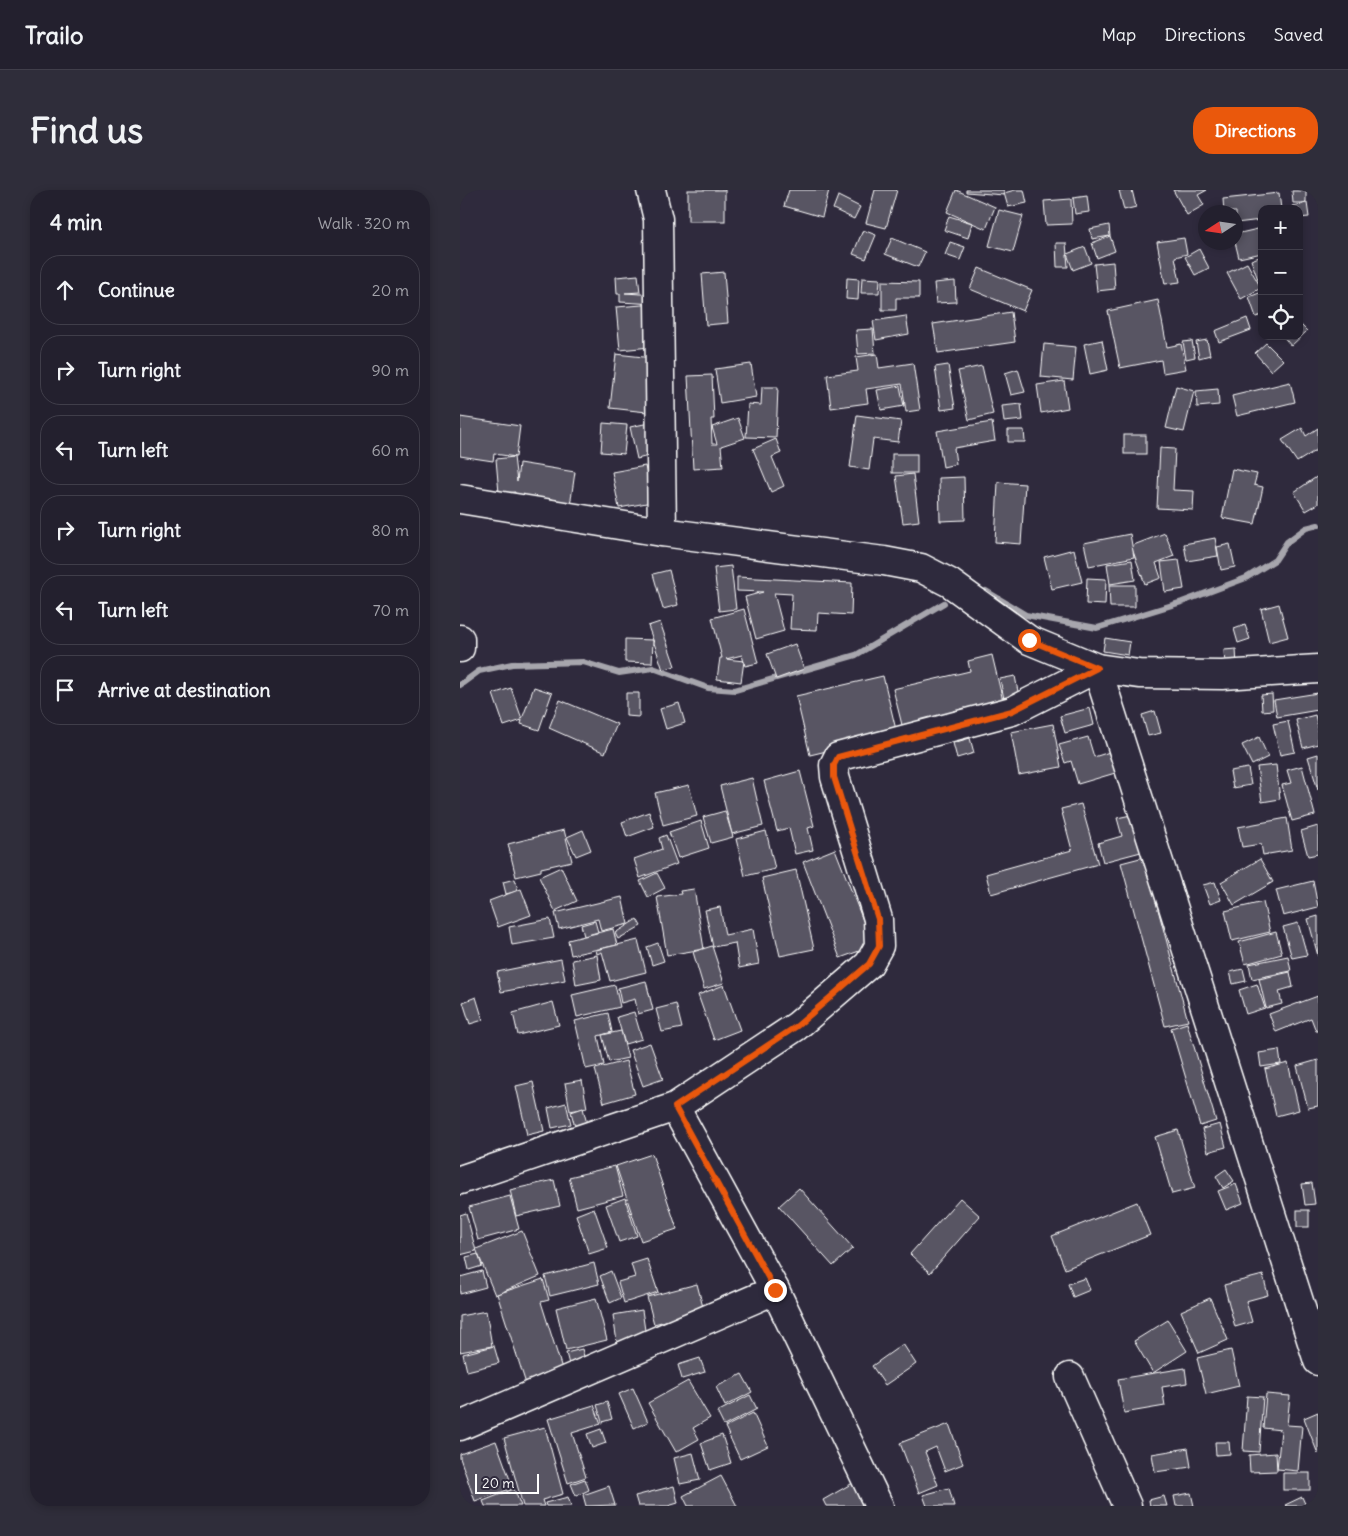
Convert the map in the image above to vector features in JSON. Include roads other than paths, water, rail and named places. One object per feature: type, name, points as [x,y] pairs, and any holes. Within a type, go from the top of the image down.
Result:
[{"type":"street","points":[[651,190],[658,219],[662,532]]},
{"type":"street","points":[[460,499],[662,532],[884,561],[921,568],[950,583],[1029,640],[1097,668],[1139,674],[1222,675],[1318,669]]},
{"type":"street","points":[[460,639],[460,648]]},
{"type":"street","points":[[460,1180],[675,1107],[797,1026],[869,964],[879,946],[878,919],[834,777],[834,765],[838,757],[1012,711],[1097,668]]},
{"type":"street","points":[[1097,668],[1316,1349]]},
{"type":"street","points":[[675,1107],[775,1290],[879,1506]]},
{"type":"street","points":[[460,1426],[775,1290]]},
{"type":"street","points":[[1070,1377],[1127,1506]]},
{"type":"waterway","points":[[986,591],[1026,615],[1097,628],[1182,602],[1246,578],[1275,560],[1287,542],[1306,528],[1318,525]]},
{"type":"waterway","points":[[460,685],[479,671],[512,664],[583,662],[619,673],[653,668],[708,688],[735,690],[856,655],[944,603]]}]
